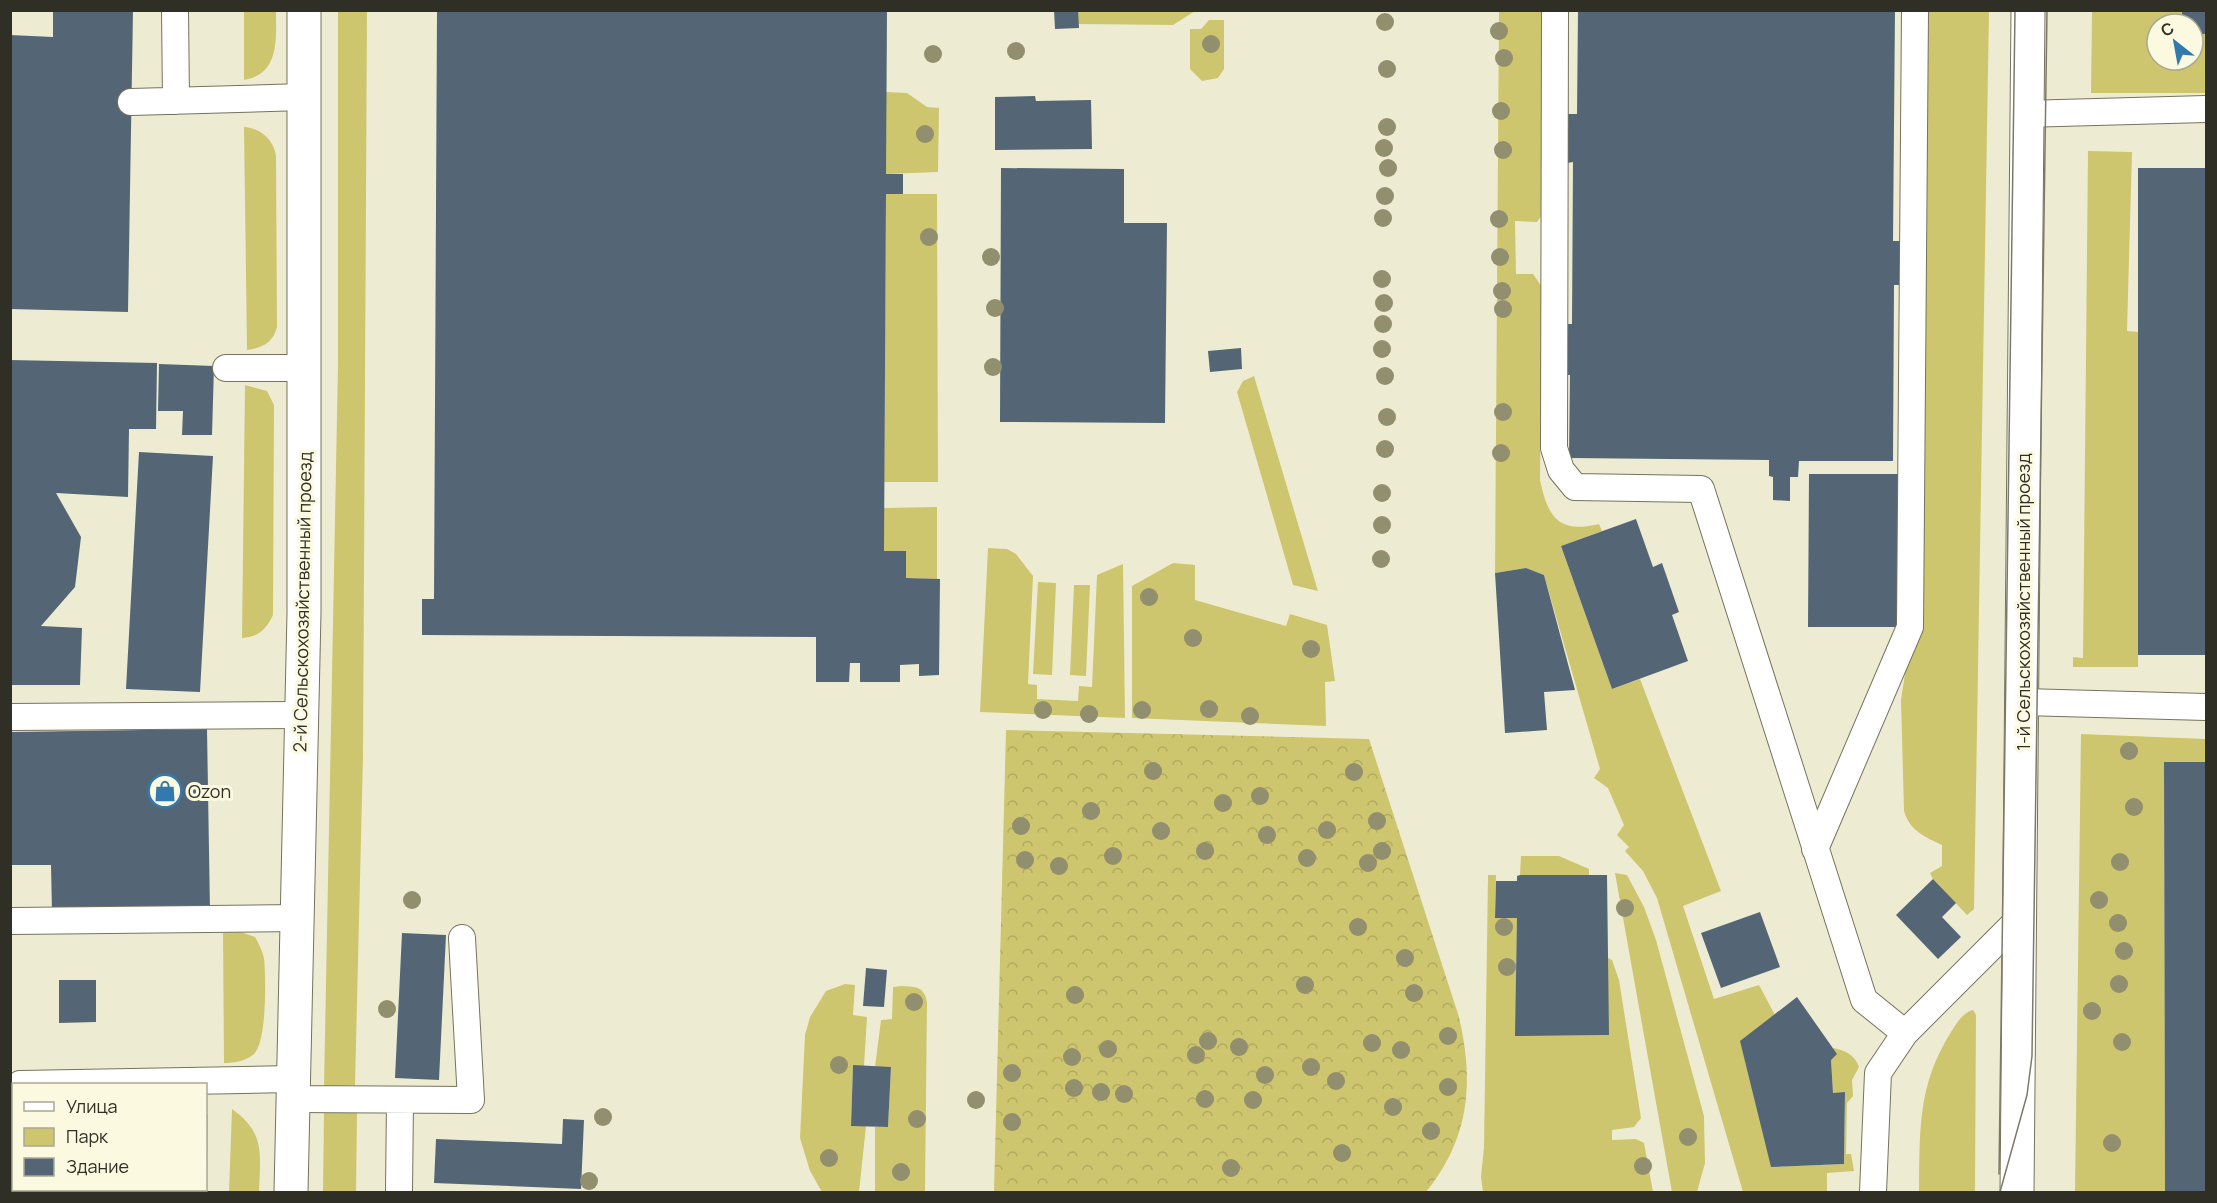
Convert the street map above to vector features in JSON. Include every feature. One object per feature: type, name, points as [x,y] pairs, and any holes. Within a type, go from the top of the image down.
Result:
[{"type":"street","name":"2-й Сельскохозяйственный проезд","points":[[291,1192],[302,715],[304,10]]},
{"type":"street","name":"1-й Сельскохозяйственный проезд","points":[[2017,1192],[2028,10]]},
{"type":"lane","points":[[174,10],[176,101]]},
{"type":"lane","points":[[1555,10],[1554,448],[1560,470],[1575,487],[1701,489],[1864,1000],[1905,1033]]},
{"type":"lane","points":[[1815,849],[1910,627],[1915,10]]},
{"type":"lane","points":[[131,102],[304,97]]},
{"type":"lane","points":[[2027,114],[2206,109]]},
{"type":"lane","points":[[226,369],[304,368]]},
{"type":"lane","points":[[2022,702],[2206,707]]},
{"type":"lane","points":[[10,717],[302,715]]},
{"type":"lane","points":[[11,921],[297,918]]},
{"type":"lane","points":[[1873,1192],[1878,1073],[1905,1033],[2020,918]]},
{"type":"lane","points":[[207,1087],[293,1089],[400,1100],[471,1101],[462,939]]},
{"type":"lane","points":[[399,1192],[400,1100]]},
{"type":"green space","points":[[367,10],[363,756],[355,1085],[324,1086],[338,364],[338,11]]},
{"type":"green space","points":[[244,11],[276,11],[276,21],[274,53],[270,63],[256,76],[244,80]]},
{"type":"green space","points":[[1078,11],[1195,11],[1173,25],[1078,24]]},
{"type":"green space","points":[[1499,11],[1544,11],[1542,215],[1537,222],[1515,221],[1516,274],[1533,274],[1542,287],[1540,480],[1543,493],[1551,513],[1557,520],[1574,527],[1599,524],[1602,531],[1561,546],[1612,689],[1640,679],[1721,891],[1683,906],[1714,999],[1759,985],[1775,1015],[1771,1167],[1844,1164],[1845,1093],[1833,1093],[1831,1060],[1833,1048],[1849,1054],[1859,1067],[1852,1080],[1853,1096],[1847,1103],[1846,1154],[1851,1154],[1854,1171],[1827,1173],[1827,1192],[1743,1192],[1657,898],[1643,871],[1625,851],[1629,847],[1617,835],[1624,825],[1608,788],[1594,778],[1600,769],[1544,575],[1526,568],[1495,573]]},
{"type":"green space","points":[[1923,11],[1989,11],[1974,909],[1967,915],[1930,873],[1942,866],[1942,845],[1914,828],[1904,811],[1901,700],[1906,667]]},
{"type":"green space","points":[[2092,11],[2182,11],[2145,12],[2145,72],[2205,72],[2206,34],[2206,93],[2091,93]]},
{"type":"green space","points":[[1209,20],[1224,20],[1224,69],[1218,78],[1202,81],[1190,69],[1190,29],[1201,29]]},
{"type":"green space","points":[[886,92],[907,93],[927,107],[939,108],[938,172],[886,174]]},
{"type":"green space","points":[[244,127],[261,132],[269,140],[276,156],[277,327],[270,341],[247,350]]},
{"type":"green space","points":[[2088,151],[2132,152],[2127,331],[2138,332],[2138,667],[2073,667],[2073,657],[2083,658]]},
{"type":"green space","points":[[886,194],[937,194],[938,482],[884,482]]},
{"type":"green space","points":[[1254,376],[1318,591],[1293,585],[1237,392],[1243,381]]},
{"type":"green space","points":[[245,385],[267,391],[274,405],[273,615],[261,632],[242,638]]},
{"type":"green space","points":[[937,507],[937,579],[906,578],[906,551],[884,551],[884,508]]},
{"type":"green space","points":[[988,548],[1007,549],[1016,554],[1033,576],[1028,684],[1037,685],[1037,699],[1078,701],[1079,686],[1092,687],[1097,575],[1123,564],[1125,718],[980,712]]},
{"type":"green space","points":[[1173,563],[1195,565],[1195,600],[1286,626],[1290,614],[1327,625],[1335,681],[1325,682],[1326,726],[1132,718],[1132,586]]},
{"type":"green space","points":[[1038,582],[1056,583],[1052,675],[1033,674]]},
{"type":"green space","points":[[1074,585],[1090,585],[1086,676],[1070,675]]},
{"type":"green space","points":[[1006,730],[1369,739],[1459,1017],[1464,1041],[1467,1087],[1460,1130],[1452,1151],[1426,1192],[994,1192]]},
{"type":"green space","points":[[2081,734],[2206,739],[2206,762],[2164,762],[2165,1192],[2075,1192]]},
{"type":"green space","points":[[1521,856],[1559,856],[1589,869],[1589,875],[1520,875]]},
{"type":"green space","points":[[1615,873],[1627,875],[1644,907],[1656,940],[1704,1116],[1705,1163],[1697,1192],[1672,1192]]},
{"type":"green space","points":[[1488,875],[1496,875],[1495,918],[1517,918],[1516,1036],[1608,1035],[1608,958],[1612,960],[1619,980],[1641,1118],[1634,1127],[1612,1130],[1612,1140],[1636,1139],[1644,1143],[1653,1192],[1483,1192],[1481,1177],[1484,1147]]},
{"type":"green space","points":[[238,931],[255,937],[263,955],[265,1008],[261,1036],[254,1054],[240,1061],[224,1063],[223,933]]},
{"type":"green space","points":[[845,984],[855,985],[853,1015],[867,1017],[864,1066],[853,1066],[851,1126],[866,1126],[859,1192],[822,1192],[810,1171],[800,1138],[805,1035],[810,1017],[826,991]]},
{"type":"green space","points":[[902,986],[921,990],[927,1002],[925,1192],[875,1192],[875,1127],[888,1127],[891,1067],[875,1067],[881,1020],[892,1019],[893,987]]},
{"type":"green space","points":[[1973,1010],[1976,1015],[1975,1192],[1919,1192],[1921,1129],[1926,1090],[1940,1052],[1955,1025]]},
{"type":"green space","points":[[232,1109],[251,1127],[256,1136],[260,1156],[259,1192],[229,1192]]},
{"type":"green space","points":[[324,1112],[357,1113],[356,1192],[323,1192]]},
{"type":"green space","points":[[208,1114],[207,1192],[100,1192],[207,1191]]},
{"type":"building","points":[[53,10],[133,10],[128,312],[10,309],[10,35],[53,37]]},
{"type":"building","points":[[437,10],[887,10],[886,174],[903,174],[903,194],[886,194],[884,551],[906,551],[906,578],[940,579],[939,675],[919,676],[919,664],[900,665],[900,682],[860,682],[860,663],[850,663],[849,682],[816,682],[816,637],[422,635],[422,599],[434,599]]},
{"type":"building","points":[[1054,10],[1078,10],[1079,28],[1055,29]]},
{"type":"building","points":[[1578,10],[1895,10],[1893,241],[1903,241],[1902,285],[1894,285],[1893,461],[1799,461],[1798,477],[1790,477],[1790,501],[1773,500],[1773,477],[1769,476],[1769,460],[1569,458],[1570,375],[1563,375],[1563,324],[1572,324],[1573,162],[1567,163],[1567,114],[1577,114]]},
{"type":"building","points":[[2182,10],[2206,10],[2206,34],[2205,12],[2182,12]]},
{"type":"building","points":[[1035,96],[1036,101],[1091,100],[1092,149],[995,150],[995,97]]},
{"type":"building","points":[[1001,168],[1124,169],[1124,223],[1167,223],[1165,423],[1000,422]]},
{"type":"building","points":[[2138,168],[2206,168],[2206,655],[2138,655]]},
{"type":"building","points":[[1241,348],[1242,369],[1210,372],[1208,351]]},
{"type":"building","points":[[10,360],[157,363],[156,429],[129,429],[128,497],[56,493],[81,537],[75,587],[41,626],[82,628],[80,685],[10,685]]},
{"type":"building","points":[[159,364],[214,366],[212,435],[182,435],[183,411],[158,411]]},
{"type":"building","points":[[139,452],[213,456],[200,692],[126,689]]},
{"type":"building","points":[[1809,474],[1898,474],[1898,627],[1808,627]]},
{"type":"building","points":[[1636,519],[1653,567],[1662,563],[1679,612],[1672,615],[1688,661],[1612,689],[1561,546]]},
{"type":"building","points":[[1526,568],[1544,575],[1575,690],[1544,692],[1547,730],[1505,733],[1495,573]]},
{"type":"building","points":[[207,729],[210,911],[52,913],[51,865],[10,865],[10,732]]},
{"type":"building","points":[[2164,762],[2206,762],[2206,1192],[2165,1192]]},
{"type":"building","points":[[1607,875],[1609,1035],[1515,1036],[1517,918],[1495,918],[1496,881],[1517,881],[1517,876]]},
{"type":"building","points":[[1933,879],[1956,903],[1942,917],[1961,937],[1938,959],[1896,915]]},
{"type":"building","points":[[1760,912],[1780,967],[1721,988],[1701,933]]},
{"type":"building","points":[[402,933],[446,935],[439,1080],[395,1078]]},
{"type":"building","points":[[866,968],[887,970],[884,1007],[863,1006]]},
{"type":"building","points":[[59,980],[96,980],[96,1022],[59,1023]]},
{"type":"building","points":[[1797,997],[1837,1054],[1831,1060],[1833,1093],[1845,1092],[1844,1164],[1771,1167],[1740,1041]]},
{"type":"building","points":[[853,1065],[891,1067],[888,1127],[851,1126]]},
{"type":"building","points":[[10,1111],[12,1111],[12,1191],[100,1191],[100,1192],[10,1192]]},
{"type":"building","points":[[563,1119],[584,1120],[581,1189],[434,1183],[436,1139],[562,1144]]},
{"type":"tram line","points":[[1999,1174],[2015,10]]},
{"type":"tram line","points":[[2000,1192],[2027,1095],[2032,1056],[2047,10]]},
{"type":"place","name":"Ozon","points":[[165,791]]}]
